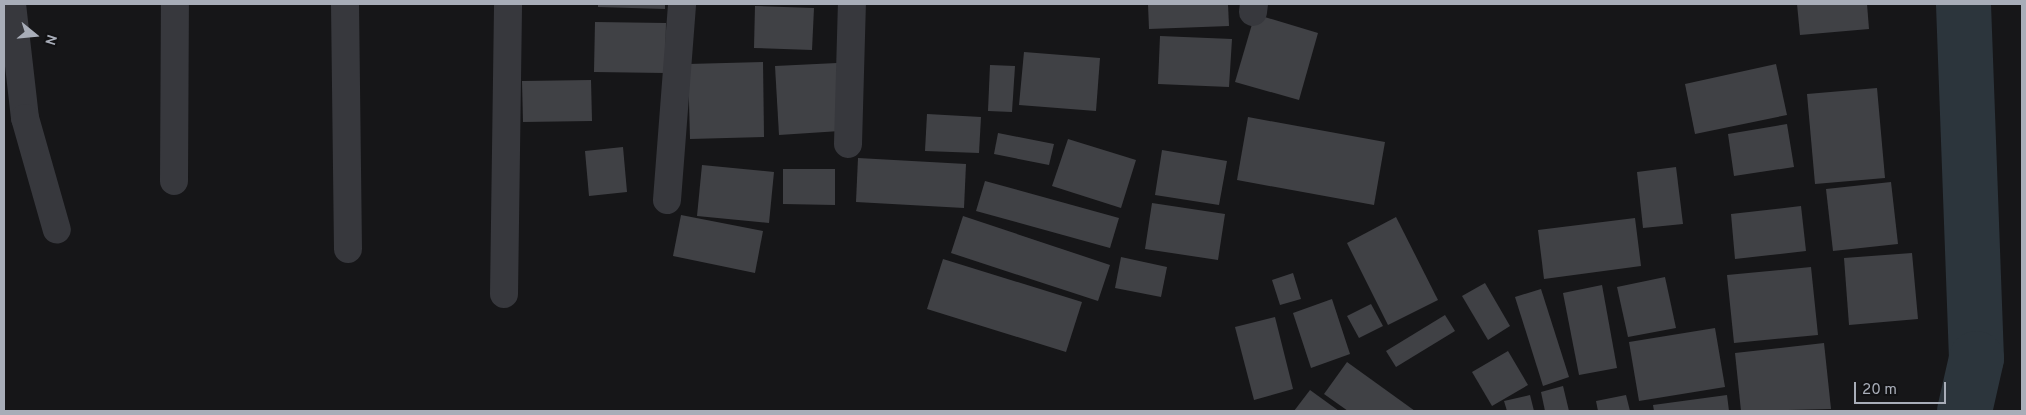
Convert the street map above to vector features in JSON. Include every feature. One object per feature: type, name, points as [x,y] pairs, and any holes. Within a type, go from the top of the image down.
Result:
[{"type":"street","points":[[12,4],[25,118],[57,230]]},
{"type":"street","points":[[174,181],[176,4]]},
{"type":"street","points":[[345,4],[348,249]]},
{"type":"street","points":[[504,294],[508,4]]},
{"type":"street","points":[[667,200],[682,4]]},
{"type":"street","points":[[848,144],[852,4]]},
{"type":"building","points":[[598,4],[665,4],[665,9],[598,7]]},
{"type":"building","points":[[1148,4],[1228,4],[1229,26],[1149,29]]},
{"type":"building","points":[[1797,4],[1867,4],[1869,29],[1800,35]]},
{"type":"building","points":[[755,6],[814,8],[812,50],[754,48]]},
{"type":"building","points":[[1255,14],[1318,33],[1299,100],[1235,82]]},
{"type":"building","points":[[595,22],[666,23],[665,73],[594,72]]},
{"type":"building","points":[[1160,36],[1232,39],[1229,87],[1158,84]]},
{"type":"building","points":[[1024,52],[1100,58],[1096,111],[1019,105]]},
{"type":"building","points":[[763,62],[764,137],[690,139],[688,64]]},
{"type":"building","points":[[837,63],[840,131],[779,135],[775,66]]},
{"type":"building","points":[[1776,64],[1787,115],[1695,134],[1685,84]]},
{"type":"building","points":[[990,65],[1015,66],[1012,112],[988,111]]},
{"type":"building","points":[[591,80],[592,121],[523,122],[522,81]]},
{"type":"building","points":[[1877,88],[1885,178],[1815,184],[1807,94]]},
{"type":"building","points":[[927,114],[981,117],[979,153],[925,151]]},
{"type":"building","points":[[1248,117],[1385,142],[1374,205],[1237,180]]},
{"type":"building","points":[[1787,124],[1794,167],[1734,176],[1728,134]]},
{"type":"building","points":[[998,133],[1054,144],[1049,165],[994,154]]},
{"type":"building","points":[[1068,139],[1136,160],[1121,208],[1052,186]]},
{"type":"building","points":[[623,147],[627,192],[589,196],[585,151]]},
{"type":"building","points":[[1162,150],[1227,161],[1219,205],[1155,195]]},
{"type":"building","points":[[858,158],[966,164],[964,208],[856,202]]},
{"type":"building","points":[[702,165],[774,172],[769,223],[697,216]]},
{"type":"building","points":[[1676,167],[1683,224],[1643,228],[1637,172]]},
{"type":"building","points":[[783,169],[835,169],[835,205],[783,204]]},
{"type":"building","points":[[985,181],[1119,218],[1110,248],[976,211]]},
{"type":"building","points":[[1891,182],[1898,244],[1833,251],[1826,189]]},
{"type":"building","points":[[1152,203],[1225,214],[1218,260],[1145,249]]},
{"type":"building","points":[[1801,206],[1806,251],[1735,259],[1731,214]]},
{"type":"building","points":[[681,215],[763,231],[755,273],[673,256]]},
{"type":"building","points":[[963,216],[1110,265],[1098,301],[951,253]]},
{"type":"building","points":[[1396,217],[1438,300],[1388,325],[1347,243]]},
{"type":"building","points":[[1635,218],[1641,266],[1544,279],[1538,230]]},
{"type":"building","points":[[1912,253],[1918,319],[1849,325],[1844,258]]},
{"type":"building","points":[[1121,257],[1167,267],[1161,297],[1115,288]]},
{"type":"building","points":[[943,259],[1082,302],[1066,352],[927,309]]},
{"type":"building","points":[[1811,267],[1818,335],[1734,343],[1727,275]]},
{"type":"building","points":[[1293,273],[1301,299],[1280,305],[1272,280]]},
{"type":"building","points":[[1665,277],[1676,328],[1628,337],[1617,287]]},
{"type":"building","points":[[1485,283],[1510,326],[1488,340],[1462,296]]},
{"type":"building","points":[[1602,285],[1617,368],[1579,375],[1563,293]]},
{"type":"building","points":[[1541,289],[1569,377],[1543,386],[1515,297]]},
{"type":"building","points":[[1332,299],[1350,354],[1311,368],[1293,313]]},
{"type":"building","points":[[1371,304],[1383,326],[1359,338],[1347,316]]},
{"type":"building","points":[[1445,315],[1455,331],[1396,367],[1386,351]]},
{"type":"building","points":[[1275,317],[1293,389],[1254,400],[1235,327]]},
{"type":"building","points":[[1715,328],[1725,387],[1639,401],[1629,342]]},
{"type":"building","points":[[1824,343],[1831,409],[1741,411],[1735,353]]},
{"type":"building","points":[[1508,351],[1528,385],[1492,406],[1472,372]]},
{"type":"building","points":[[1347,362],[1415,411],[1348,411],[1324,394]]},
{"type":"building","points":[[1563,386],[1569,411],[1545,411],[1541,392]]},
{"type":"building","points":[[1310,390],[1339,411],[1294,411]]},
{"type":"building","points":[[1530,395],[1534,411],[1507,411],[1504,401]]},
{"type":"building","points":[[1626,395],[1630,411],[1598,411],[1596,401]]},
{"type":"building","points":[[1727,395],[1729,411],[1654,411],[1653,405]]},
{"type":"waterway","points":[[1963,4],[1976,358],[1964,411]]}]
